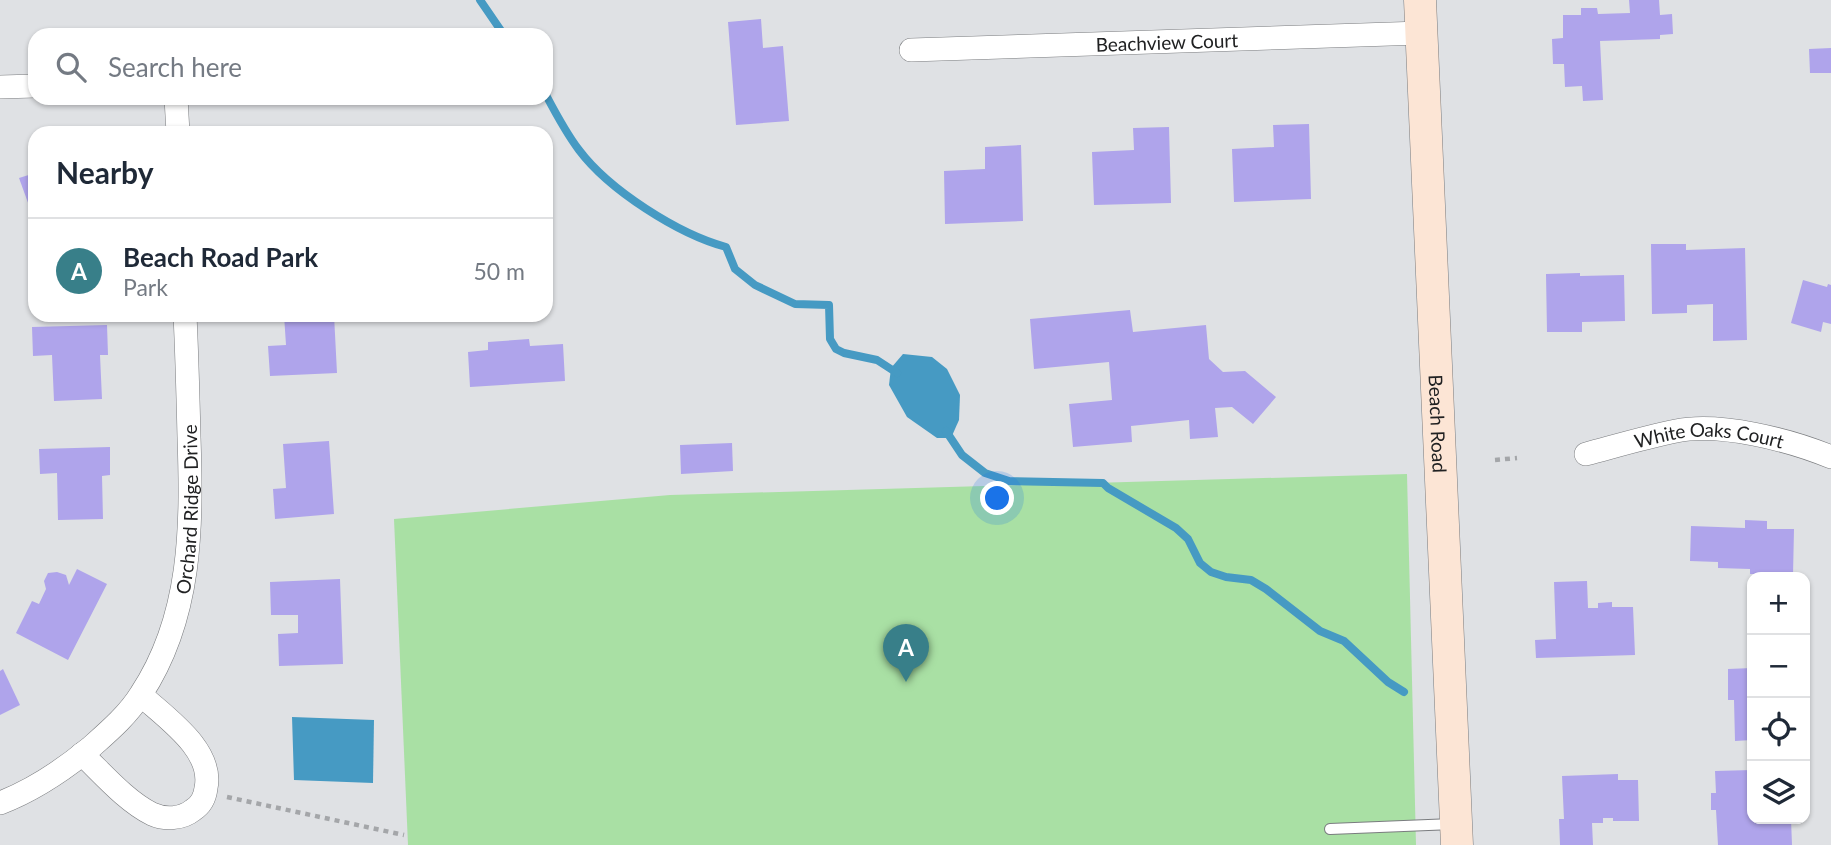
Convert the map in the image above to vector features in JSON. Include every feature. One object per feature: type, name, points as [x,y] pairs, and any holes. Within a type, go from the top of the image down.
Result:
[{"type":"street","name":"Beach Road","points":[[1420,0],[1456,834]]},
{"type":"street","name":"Beachview Court","points":[[911,50],[1421,33]]},
{"type":"street","points":[[0,87],[28,86]]},
{"type":"street","points":[[176,105],[178,126]]},
{"type":"street","name":"Orchard Ridge Drive","points":[[0,803],[23,794],[55,775],[108,732],[141,695],[170,634],[182,596],[189,551],[191,504],[185,322]]},
{"type":"street","name":"White Oaks Court","points":[[1586,454],[1678,430],[1703,429],[1765,438],[1831,457]]},
{"type":"street","points":[[82,754],[139,807],[155,816],[175,818],[189,814],[200,805],[206,790],[208,773],[203,758],[192,743],[141,695]]},
{"type":"lane","points":[[1330,829],[1456,834]]},
{"type":"path","points":[[1494,460],[1517,458]]},
{"type":"path","points":[[219,795],[404,835]]},
{"type":"green space","points":[[1407,474],[1416,845],[408,845],[394,519],[670,495]]},
{"type":"water","points":[[903,354],[932,357],[947,369],[960,395],[959,420],[951,438],[937,438],[907,417],[889,385],[891,368]]},
{"type":"water","points":[[292,717],[374,720],[373,783],[294,780]]},
{"type":"building","points":[[1629,0],[1659,0],[1660,15],[1672,14],[1673,34],[1660,35],[1660,39],[1600,41],[1603,100],[1583,101],[1582,86],[1565,87],[1564,64],[1553,64],[1552,39],[1563,38],[1563,15],[1581,15],[1581,8],[1597,8],[1598,14],[1630,13]]},
{"type":"building","points":[[761,19],[763,48],[783,46],[789,121],[736,125],[728,22]]},
{"type":"building","points":[[1831,48],[1831,73],[1810,73],[1809,49]]},
{"type":"building","points":[[1309,124],[1311,199],[1234,202],[1232,149],[1274,147],[1273,125]]},
{"type":"building","points":[[1169,127],[1171,203],[1094,205],[1092,152],[1134,150],[1133,128]]},
{"type":"building","points":[[1021,145],[1023,221],[945,224],[944,171],[985,169],[985,147]]},
{"type":"building","points":[[28,175],[28,203],[19,178]]},
{"type":"building","points":[[1651,244],[1686,244],[1686,250],[1745,248],[1747,340],[1713,341],[1713,304],[1687,305],[1687,313],[1652,314]]},
{"type":"building","points":[[1580,273],[1580,276],[1624,275],[1625,321],[1582,322],[1582,332],[1547,332],[1546,274]]},
{"type":"building","points":[[1803,280],[1827,287],[1828,284],[1831,285],[1831,324],[1823,322],[1821,332],[1791,323]]},
{"type":"building","points":[[1130,310],[1133,332],[1206,325],[1209,359],[1223,372],[1245,371],[1276,397],[1253,424],[1232,407],[1215,408],[1218,437],[1190,439],[1189,420],[1131,426],[1132,442],[1073,447],[1069,404],[1112,400],[1109,362],[1034,369],[1030,319]]},
{"type":"building","points":[[284,322],[334,322],[337,373],[270,376],[268,346],[286,345]]},
{"type":"building","points":[[107,325],[108,355],[100,355],[102,399],[54,401],[52,355],[33,356],[32,327]]},
{"type":"building","points":[[529,339],[530,346],[563,344],[565,381],[470,387],[468,352],[488,350],[488,342]]},
{"type":"building","points":[[329,441],[334,514],[275,519],[273,489],[286,488],[283,444]]},
{"type":"building","points":[[732,443],[733,471],[681,474],[680,445]]},
{"type":"building","points":[[110,447],[110,475],[102,476],[103,519],[58,520],[57,473],[40,474],[39,449]]},
{"type":"building","points":[[1745,520],[1767,521],[1767,529],[1794,529],[1793,572],[1750,572],[1750,569],[1718,568],[1718,562],[1690,561],[1691,526],[1745,528]]},
{"type":"building","points":[[77,569],[107,584],[68,660],[16,633],[32,601],[39,604],[46,589],[44,581],[48,573],[66,575],[69,585]]},
{"type":"building","points":[[340,579],[343,664],[279,666],[278,634],[298,633],[298,615],[271,615],[270,582]]},
{"type":"building","points":[[1587,581],[1588,608],[1598,608],[1598,603],[1612,602],[1612,607],[1633,607],[1635,655],[1536,658],[1535,640],[1556,639],[1554,582]]},
{"type":"building","points":[[1747,668],[1747,740],[1735,741],[1734,700],[1728,700],[1728,669]]},
{"type":"building","points":[[3,669],[20,705],[0,715],[0,671]]},
{"type":"building","points":[[1747,770],[1747,824],[1791,824],[1792,845],[1718,845],[1716,810],[1711,810],[1711,793],[1716,793],[1715,771]]},
{"type":"building","points":[[1618,774],[1618,780],[1638,780],[1639,821],[1613,821],[1613,818],[1603,818],[1603,823],[1592,823],[1593,845],[1560,845],[1559,819],[1564,819],[1562,776]]},
{"type":"waterway","points":[[480,0],[499,28]]},
{"type":"waterway","points":[[551,105],[579,150],[626,195],[687,232],[726,247],[735,269],[755,285],[795,304],[829,305],[830,339],[836,349],[877,360],[897,373]]},
{"type":"waterway","points":[[946,431],[962,455],[985,473],[1009,481],[1103,483],[1176,528],[1188,539],[1200,563],[1211,572],[1251,580],[1266,589],[1320,631],[1344,641],[1388,682],[1404,692]]},
{"type":"place","name":"Beach Road Park","points":[[906,682]]}]
